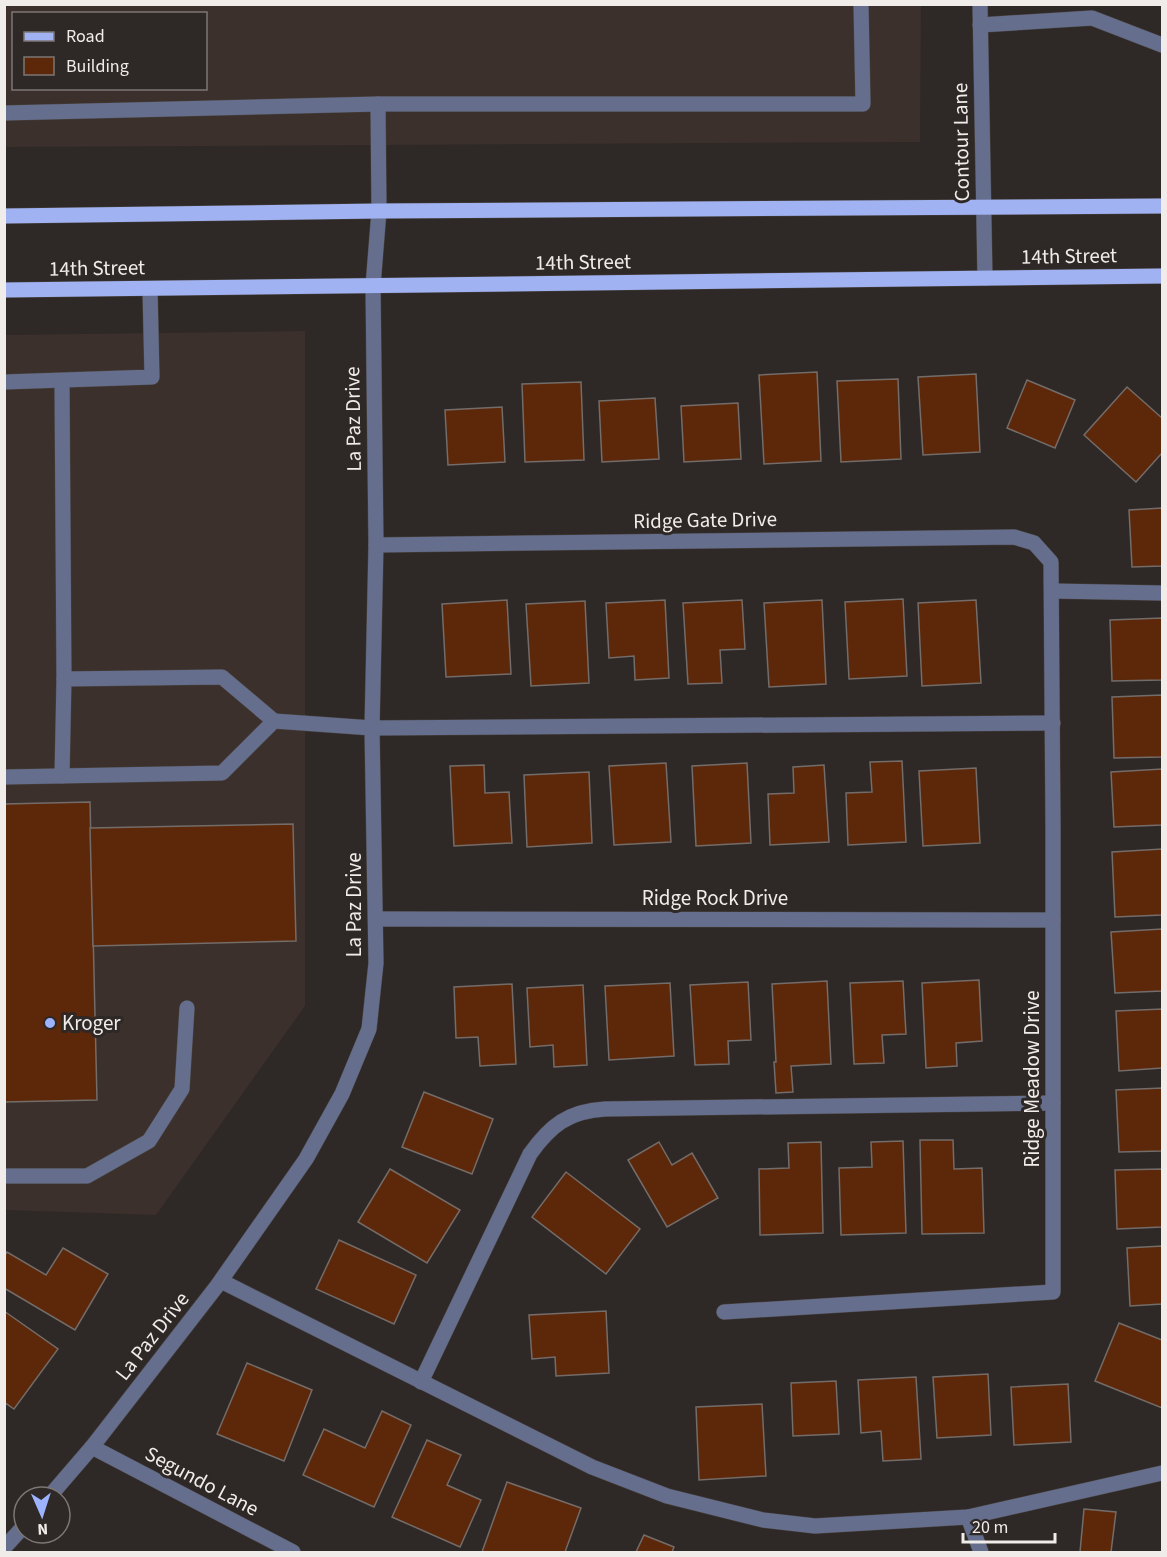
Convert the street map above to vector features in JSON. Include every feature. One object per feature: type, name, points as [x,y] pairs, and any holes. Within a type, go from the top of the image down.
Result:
[{"type":"main road","points":[[4,216],[1162,206]]},
{"type":"main road","name":"14th Street","points":[[4,290],[1162,276]]},
{"type":"street","points":[[4,113],[378,104],[863,104],[861,4]]},
{"type":"street","name":"Contour Lane","points":[[980,4],[985,278]]},
{"type":"street","points":[[980,25],[1092,18],[1162,45]]},
{"type":"street","name":"La Paz Drive","points":[[59,1485],[92,1447],[221,1281],[306,1159],[342,1094],[369,1029],[376,963],[372,728],[376,545],[373,286],[379,211],[378,104]]},
{"type":"street","points":[[4,382],[152,377],[150,289]]},
{"type":"street","points":[[62,381],[64,679],[62,776]]},
{"type":"street","name":"Ridge Gate Drive","points":[[376,545],[1014,537],[1034,543]]},
{"type":"street","name":"Ridge Meadow Drive","points":[[724,1312],[1053,1292],[1052,591],[1051,562],[1034,543]]},
{"type":"street","points":[[1052,591],[1162,593]]},
{"type":"street","points":[[64,679],[222,677],[274,721],[372,728],[1053,723]]},
{"type":"street","points":[[4,777],[222,773],[274,721]]},
{"type":"street","name":"Ridge Rock Drive","points":[[376,918],[1053,920]]},
{"type":"street","points":[[4,1176],[87,1176],[149,1141],[182,1089],[186,1008]]},
{"type":"street","points":[[421,1382],[530,1154],[542,1137],[556,1124],[574,1114],[588,1110],[616,1108],[1053,1103]]},
{"type":"street","points":[[221,1281],[592,1467],[666,1496],[763,1520],[815,1526],[968,1517],[1162,1473]]},
{"type":"street","name":"Segundo Lane","points":[[92,1447],[290,1552]]},
{"type":"street","points":[[968,1517],[981,1552]]},
{"type":"shaded area","points":[[4,5],[921,5],[920,142],[5,147]]},
{"type":"shaded area","points":[[305,331],[305,1006],[156,1215],[5,1210],[5,335]]},
{"type":"building","points":[[817,372],[821,461],[764,464],[759,375]]},
{"type":"building","points":[[976,374],[980,452],[923,455],[918,377]]},
{"type":"building","points":[[898,379],[901,459],[841,462],[837,381]]},
{"type":"building","points":[[1027,380],[1075,400],[1055,448],[1007,428]]},
{"type":"building","points":[[581,382],[584,460],[525,462],[522,384]]},
{"type":"building","points":[[1127,387],[1162,418],[1162,453],[1136,482],[1084,435]]},
{"type":"building","points":[[655,398],[659,459],[602,462],[599,401]]},
{"type":"building","points":[[738,403],[741,459],[684,462],[681,406]]},
{"type":"building","points":[[502,407],[505,462],[448,465],[445,410]]},
{"type":"building","points":[[1162,508],[1162,566],[1132,567],[1129,510]]},
{"type":"building","points":[[903,599],[907,676],[849,679],[845,602]]},
{"type":"building","points":[[507,600],[511,674],[446,677],[442,604]]},
{"type":"building","points":[[665,600],[669,678],[635,680],[634,656],[609,658],[606,603]]},
{"type":"building","points":[[742,600],[745,649],[720,650],[722,683],[688,684],[683,603]]},
{"type":"building","points":[[822,600],[826,684],[769,687],[764,603]]},
{"type":"building","points":[[976,600],[981,683],[922,686],[918,603]]},
{"type":"building","points":[[585,601],[589,683],[531,686],[526,604]]},
{"type":"building","points":[[1162,618],[1162,680],[1112,681],[1110,620]]},
{"type":"building","points":[[1162,695],[1162,757],[1114,758],[1112,697]]},
{"type":"building","points":[[902,761],[906,842],[848,845],[846,793],[872,792],[870,762]]},
{"type":"building","points":[[666,763],[671,842],[614,845],[609,766]]},
{"type":"building","points":[[747,763],[751,843],[696,846],[692,766]]},
{"type":"building","points":[[484,765],[485,793],[509,792],[512,843],[454,846],[450,766]]},
{"type":"building","points":[[824,765],[829,842],[770,845],[768,794],[794,793],[793,767]]},
{"type":"building","points":[[976,768],[980,843],[923,846],[919,771]]},
{"type":"building","points":[[1162,769],[1162,825],[1114,827],[1111,772]]},
{"type":"building","points":[[589,772],[592,843],[527,847],[524,775]]},
{"type":"building","name":"Kroger","points":[[90,802],[97,1100],[4,1102],[4,804]]},
{"type":"building","points":[[293,824],[296,941],[93,946],[90,828]]},
{"type":"building","points":[[1162,849],[1162,915],[1115,917],[1112,852]]},
{"type":"building","points":[[1162,929],[1162,991],[1115,993],[1111,932]]},
{"type":"building","points":[[979,980],[982,1041],[956,1043],[957,1066],[926,1068],[922,983]]},
{"type":"building","points":[[827,981],[831,1064],[791,1066],[793,1092],[776,1093],[772,984]]},
{"type":"building","points":[[903,981],[906,1034],[882,1035],[884,1063],[854,1064],[850,983]]},
{"type":"building","points":[[748,982],[751,1040],[728,1041],[729,1064],[695,1065],[690,985]]},
{"type":"building","points":[[670,983],[674,1056],[609,1060],[605,986]]},
{"type":"building","points":[[512,984],[516,1064],[480,1066],[478,1037],[456,1038],[454,987]]},
{"type":"building","points":[[583,985],[587,1065],[554,1067],[553,1045],[530,1047],[527,988]]},
{"type":"building","points":[[1162,1009],[1162,1068],[1119,1071],[1116,1011]]},
{"type":"building","points":[[1162,1088],[1162,1151],[1119,1152],[1116,1090]]},
{"type":"building","points":[[424,1092],[493,1119],[472,1174],[402,1147]]},
{"type":"building","points":[[920,1140],[953,1140],[954,1169],[982,1168],[984,1233],[922,1234]]},
{"type":"building","points":[[903,1141],[906,1233],[841,1235],[839,1168],[872,1167],[871,1142]]},
{"type":"building","points":[[659,1142],[672,1165],[692,1153],[718,1198],[667,1227],[628,1160]]},
{"type":"building","points":[[821,1142],[823,1233],[760,1235],[759,1169],[789,1168],[788,1143]]},
{"type":"building","points":[[390,1169],[460,1210],[427,1263],[358,1222]]},
{"type":"building","points":[[1162,1169],[1162,1227],[1117,1229],[1115,1170]]},
{"type":"building","points":[[566,1172],[640,1229],[606,1274],[532,1217]]},
{"type":"building","points":[[339,1240],[416,1275],[394,1324],[316,1289]]},
{"type":"building","points":[[1162,1246],[1162,1304],[1130,1306],[1127,1248]]},
{"type":"building","points":[[63,1248],[108,1274],[75,1330],[4,1288],[4,1256],[7,1252],[46,1275]]},
{"type":"building","points":[[4,1311],[58,1349],[14,1409],[4,1402]]},
{"type":"building","points":[[606,1311],[609,1373],[556,1376],[555,1357],[532,1359],[529,1315]]},
{"type":"building","points":[[1119,1323],[1162,1340],[1162,1408],[1095,1381]]},
{"type":"building","points":[[247,1363],[312,1390],[284,1461],[217,1434]]},
{"type":"building","points":[[988,1374],[991,1435],[937,1438],[933,1377]]},
{"type":"building","points":[[916,1377],[921,1459],[883,1461],[881,1431],[861,1433],[858,1380]]},
{"type":"building","points":[[836,1381],[839,1434],[793,1436],[791,1383]]},
{"type":"building","points":[[1068,1384],[1071,1442],[1014,1445],[1011,1387]]},
{"type":"building","points":[[762,1404],[766,1476],[699,1480],[696,1407]]},
{"type":"building","points":[[382,1411],[411,1425],[374,1507],[303,1475],[324,1429],[365,1448]]},
{"type":"building","points":[[427,1440],[461,1455],[447,1485],[481,1500],[460,1547],[392,1517]]},
{"type":"building","points":[[507,1482],[581,1508],[565,1552],[482,1552]]},
{"type":"building","points":[[1084,1509],[1116,1512],[1111,1552],[1080,1552]]},
{"type":"building","points":[[644,1535],[674,1547],[672,1552],[636,1552]]},
{"type":"place","name":"Kroger","points":[[50,1023]]}]
